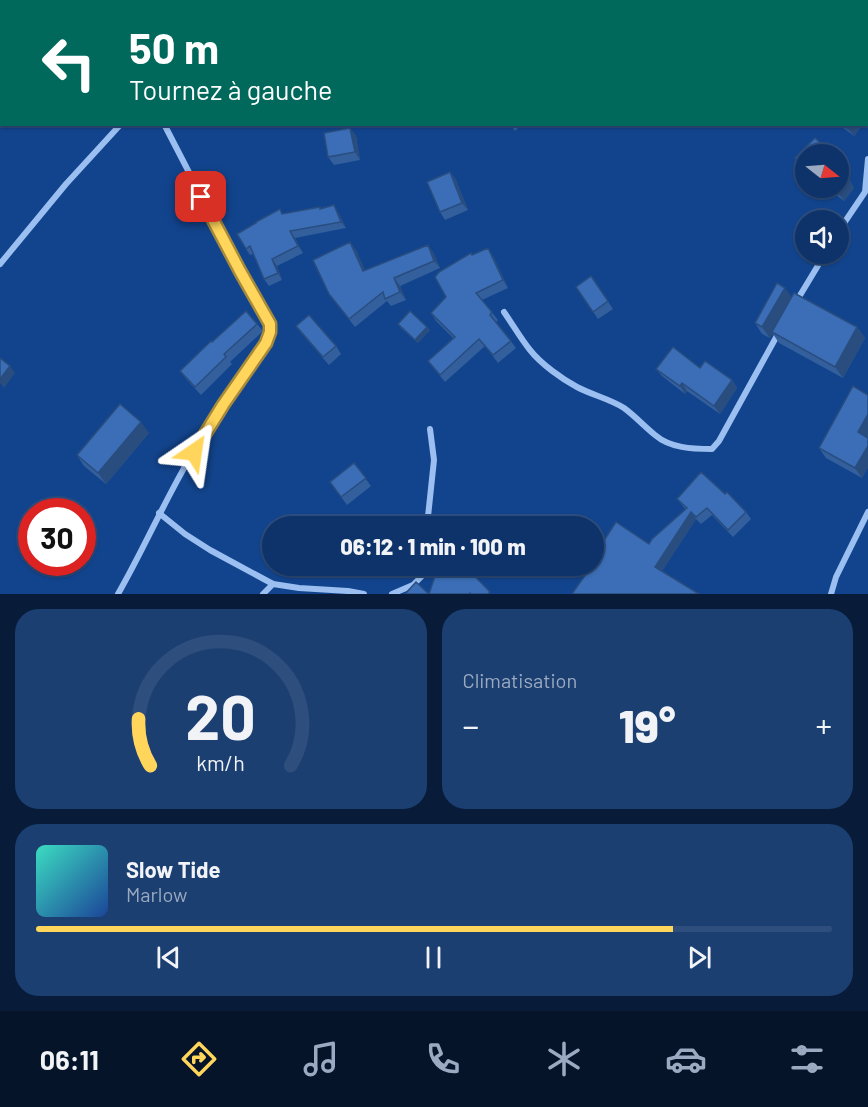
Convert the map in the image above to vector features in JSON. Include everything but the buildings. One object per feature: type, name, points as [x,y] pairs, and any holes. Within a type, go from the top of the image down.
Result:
[{"type":"street","points":[[0,264],[66,184],[119,126]]},
{"type":"street","points":[[118,594],[159,513],[194,452],[266,343],[270,332],[270,324],[165,126]]},
{"type":"street","points":[[849,217],[867,192],[868,159]]},
{"type":"street","points":[[793,307],[819,264]]},
{"type":"street","points":[[504,312],[531,351],[565,379],[591,394],[621,406],[656,436],[673,445],[699,449],[712,449],[719,441],[782,328]]},
{"type":"street","points":[[428,516],[434,460],[430,429]]},
{"type":"street","points":[[831,594],[836,577],[868,512]]},
{"type":"street","points":[[159,513],[210,550],[273,584],[364,594]]},
{"type":"street","points":[[392,594],[412,585],[422,576]]},
{"type":"street","points":[[263,594],[273,584]]},
{"type":"route","points":[[194,452],[266,343],[270,332],[270,324],[201,197]]}]
